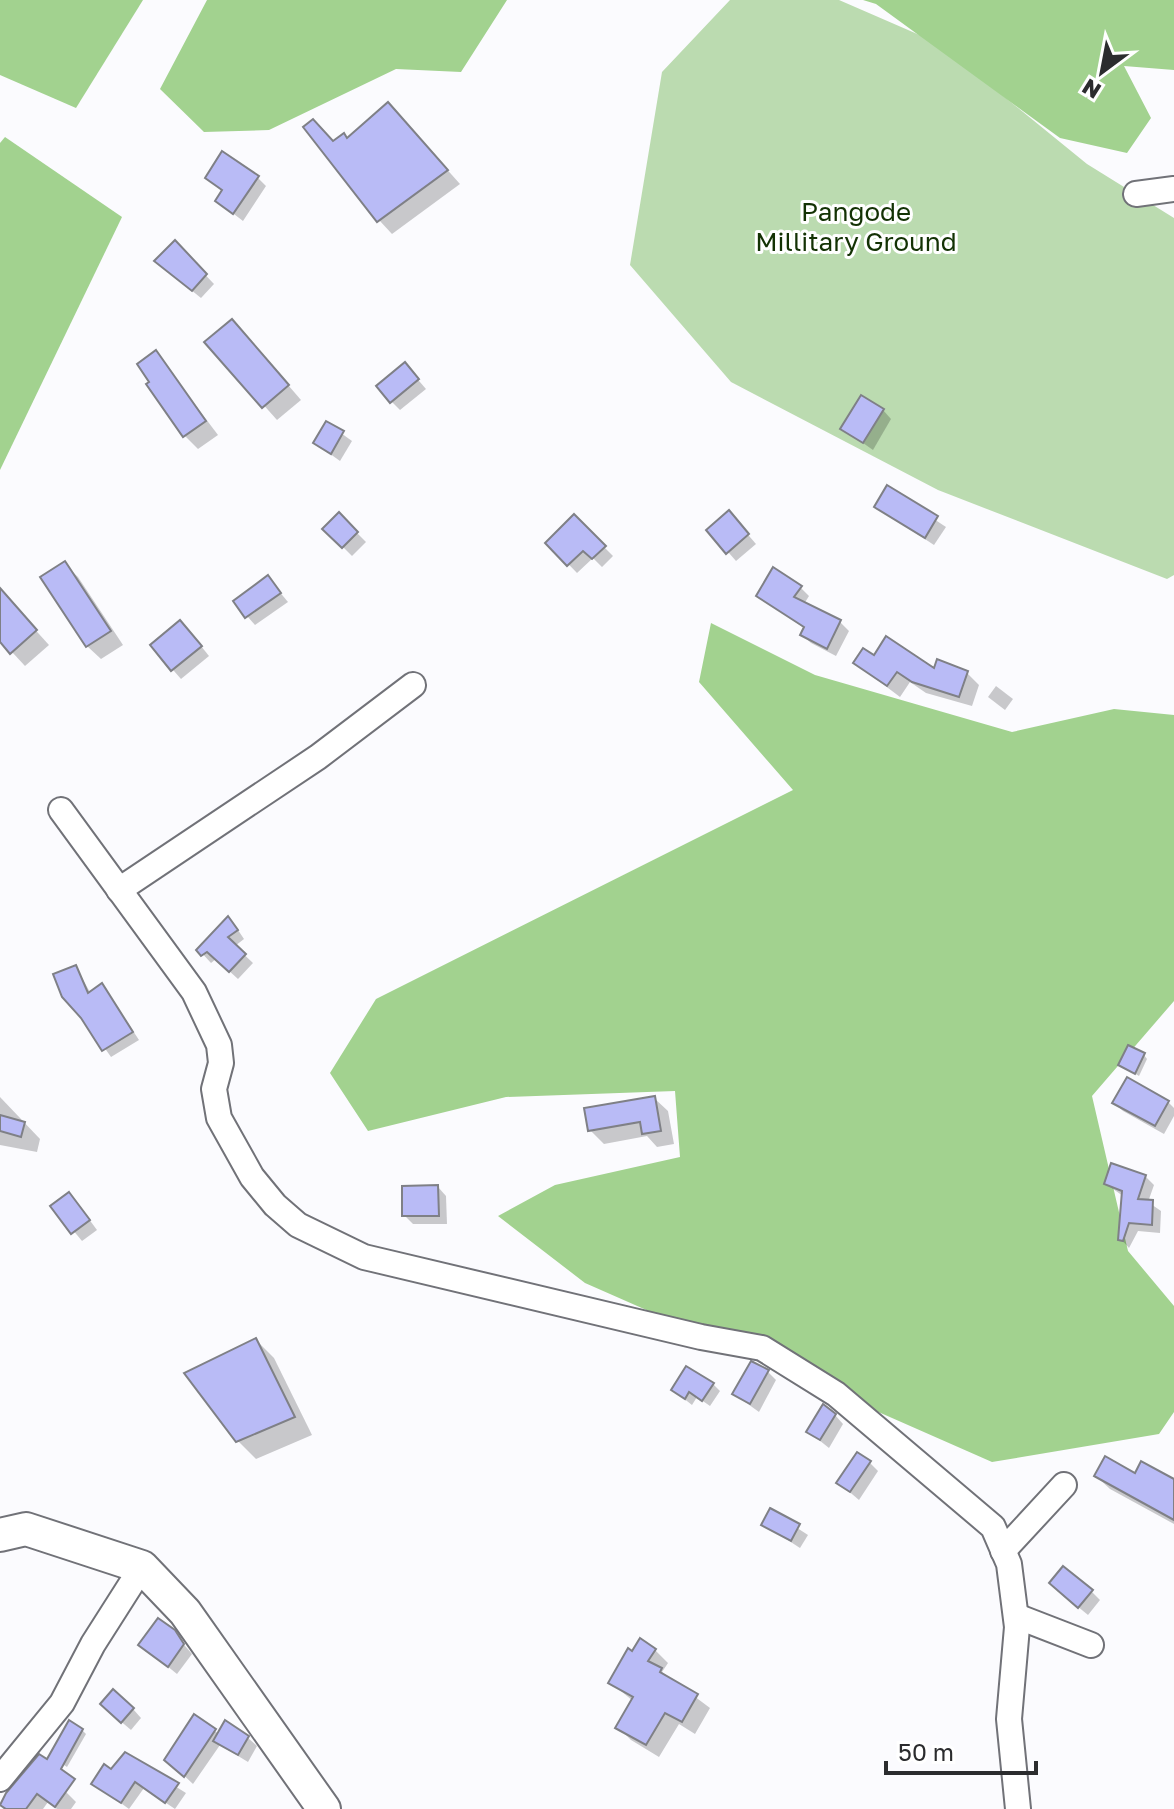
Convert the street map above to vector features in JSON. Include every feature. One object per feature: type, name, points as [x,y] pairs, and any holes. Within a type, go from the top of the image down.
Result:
[{"type":"main road","points":[[0,1535],[26,1529],[142,1567],[185,1612],[324,1809]]},
{"type":"street","points":[[1136,194],[1174,189]]},
{"type":"street","points":[[119,890],[318,757],[413,685]]},
{"type":"street","points":[[61,810],[194,992],[207,1016],[220,1054],[214,1089],[219,1118],[252,1177],[275,1205],[298,1225],[364,1257],[701,1337],[762,1348],[836,1394],[993,1527],[1009,1564],[1016,1616],[1009,1719],[1018,1809]]},
{"type":"street","points":[[1003,1551],[1064,1485]]},
{"type":"street","points":[[0,1779],[52,1718],[142,1567]]},
{"type":"street","points":[[1016,1616],[1091,1645]]},
{"type":"green space","points":[[0,0],[143,0],[76,108],[0,75]]},
{"type":"green space","points":[[207,0],[507,0],[461,72],[396,69],[269,130],[204,132],[160,89]]},
{"type":"green space","name":"Pangode Millitary Ground","points":[[730,0],[839,0],[938,43],[1087,164],[1174,218],[1174,575],[1167,579],[938,490],[731,382],[630,265],[662,72]]},
{"type":"green space","points":[[863,0],[1174,0],[1174,70],[1124,66],[1151,118],[1127,153],[1060,138],[876,4]]},
{"type":"green space","points":[[5,137],[122,217],[0,470],[0,143]]},
{"type":"green space","points":[[711,623],[815,675],[1012,732],[1114,709],[1174,715],[1174,1001],[1092,1096],[1128,1251],[1174,1306],[1174,1412],[1159,1434],[992,1462],[585,1283],[498,1216],[555,1185],[680,1157],[675,1091],[506,1097],[368,1131],[330,1073],[376,999],[793,790],[699,682]]},
{"type":"building","points":[[388,102],[448,170],[377,222],[303,127],[313,119],[333,141],[344,133],[347,138]]},
{"type":"building","points":[[222,151],[259,176],[233,214],[215,201],[222,190],[205,178]]},
{"type":"building","points":[[175,240],[207,274],[192,291],[154,261]]},
{"type":"building","points":[[232,319],[289,385],[262,408],[204,342]]},
{"type":"building","points":[[156,350],[206,421],[183,437],[146,384],[149,382],[137,364]]},
{"type":"building","points":[[405,362],[419,379],[390,403],[376,386]]},
{"type":"building","points":[[861,395],[884,409],[863,443],[840,429]]},
{"type":"building","points":[[326,421],[344,431],[331,454],[313,443]]},
{"type":"building","points":[[887,485],[938,516],[925,538],[874,507]]},
{"type":"building","points":[[729,510],[749,534],[726,554],[706,530]]},
{"type":"building","points":[[339,512],[358,532],[342,548],[322,529]]},
{"type":"building","points":[[574,514],[606,546],[592,559],[583,551],[567,566],[545,543]]},
{"type":"building","points":[[65,561],[111,631],[86,647],[40,577]]},
{"type":"building","points":[[773,567],[802,586],[794,597],[841,620],[827,649],[800,635],[804,627],[756,596]]},
{"type":"building","points":[[268,575],[281,593],[245,618],[233,601]]},
{"type":"building","points":[[0,588],[37,630],[10,654],[0,642]]},
{"type":"building","points":[[180,620],[202,646],[171,671],[150,645]]},
{"type":"building","points":[[886,636],[934,668],[937,659],[968,671],[959,697],[912,682],[897,672],[887,686],[853,663],[863,648],[874,655]]},
{"type":"building","points":[[228,916],[238,930],[228,937],[246,954],[229,972],[207,952],[201,956],[196,950]]},
{"type":"building","points":[[76,965],[88,993],[102,983],[133,1032],[102,1051],[81,1018],[62,997],[53,974]]},
{"type":"building","points":[[1128,1045],[1145,1053],[1135,1074],[1118,1065]]},
{"type":"building","points":[[1127,1077],[1169,1101],[1155,1126],[1112,1103]]},
{"type":"building","points":[[655,1096],[661,1131],[642,1134],[640,1122],[588,1131],[584,1108]]},
{"type":"building","points":[[0,1115],[25,1122],[21,1137],[0,1131]]},
{"type":"building","points":[[1111,1163],[1146,1175],[1138,1199],[1153,1200],[1152,1225],[1129,1223],[1123,1241],[1118,1240],[1122,1191],[1104,1184]]},
{"type":"building","points":[[438,1185],[439,1216],[402,1216],[402,1186]]},
{"type":"building","points":[[69,1192],[90,1220],[71,1234],[50,1206]]},
{"type":"building","points":[[256,1338],[295,1417],[236,1442],[184,1373]]},
{"type":"building","points":[[751,1361],[769,1370],[750,1404],[732,1394]]},
{"type":"building","points":[[686,1366],[714,1383],[702,1401],[689,1392],[685,1399],[671,1390]]},
{"type":"building","points":[[823,1404],[836,1414],[820,1440],[806,1432]]},
{"type":"building","points":[[857,1452],[871,1461],[850,1492],[836,1483]]},
{"type":"building","points":[[1105,1456],[1135,1473],[1141,1461],[1174,1479],[1174,1520],[1094,1476]]},
{"type":"building","points":[[770,1508],[800,1524],[791,1541],[761,1525]]},
{"type":"building","points":[[1063,1566],[1093,1590],[1078,1608],[1049,1583]]},
{"type":"building","points":[[158,1618],[175,1630],[184,1644],[168,1667],[138,1645]]},
{"type":"building","points":[[640,1638],[656,1649],[648,1661],[662,1668],[660,1672],[698,1694],[682,1722],[665,1713],[646,1745],[615,1728],[633,1697],[608,1683],[628,1648],[632,1651]]},
{"type":"building","points":[[113,1689],[134,1708],[121,1723],[100,1704]]},
{"type":"building","points":[[194,1714],[216,1729],[184,1777],[164,1760]]},
{"type":"building","points":[[69,1720],[83,1729],[61,1769],[75,1779],[55,1807],[37,1794],[26,1809],[6,1809],[0,1805],[6,1793],[39,1754],[47,1759]]},
{"type":"building","points":[[225,1720],[249,1736],[238,1755],[213,1741]]},
{"type":"building","points":[[125,1752],[179,1783],[165,1803],[135,1782],[121,1803],[91,1784],[104,1764],[111,1769]]}]
